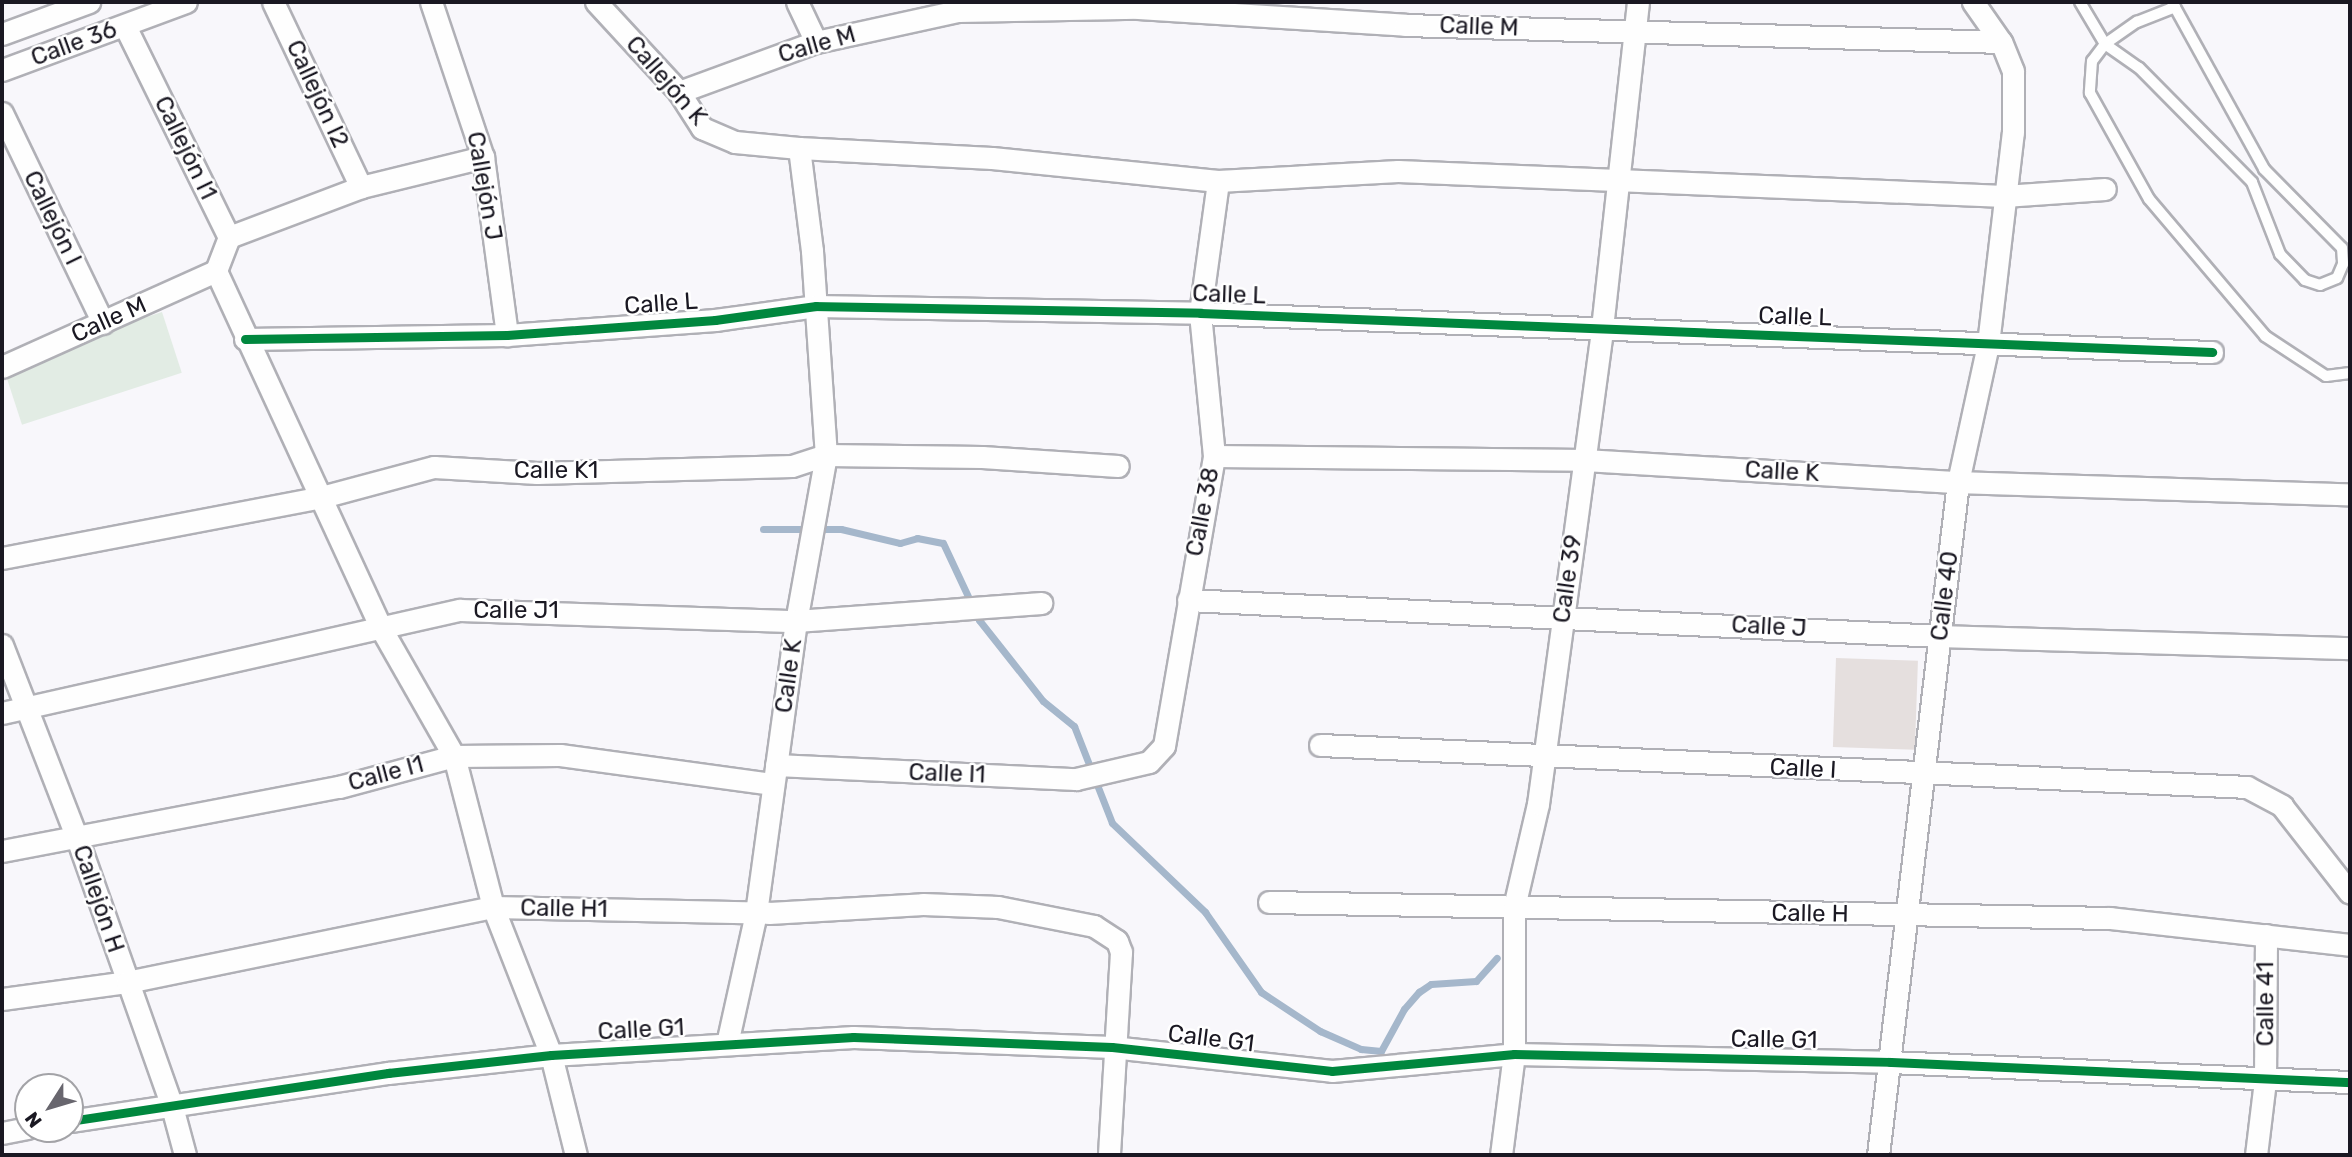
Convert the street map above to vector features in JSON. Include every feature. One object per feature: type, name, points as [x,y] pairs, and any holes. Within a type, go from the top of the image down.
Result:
[{"type":"street","points":[[2,34],[89,2]]},
{"type":"street","name":"Calle 36","points":[[2,71],[186,2]]},
{"type":"street","name":"Callejón I2","points":[[273,2],[361,187]]},
{"type":"street","name":"Callejón J","points":[[431,2],[483,157],[507,335]]},
{"type":"street","name":"Callejón K","points":[[596,2],[679,92],[702,128],[735,142],[992,158],[1219,181],[1398,171],[2004,196],[2105,189]]},
{"type":"street","points":[[797,2],[816,41]]},
{"type":"street","name":"Calle 39","points":[[1502,1155],[1514,1054],[1514,907],[1544,756],[1602,328],[1615,179],[1636,32],[1637,2]]},
{"type":"street","name":"Calle 40","points":[[1878,1155],[1958,482],[1988,344],[2013,132],[2013,71],[2000,41],[1973,2]]},
{"type":"street","name":"Calle M","points":[[679,92],[816,41],[957,6],[1136,5],[1405,25],[2000,41]]},
{"type":"street","name":"Callejón I1","points":[[125,26],[229,237]]},
{"type":"street","name":"Callejón I","points":[[2,113],[103,323]]},
{"type":"street","points":[[799,148],[816,306]]},
{"type":"street","points":[[483,157],[361,187],[229,237],[216,271],[318,498],[338,531],[382,630],[454,756],[493,907],[551,1055],[576,1155]]},
{"type":"street","name":"Calle 38","points":[[1076,779],[1149,762],[1164,746],[1214,456],[1200,313],[1219,181]]},
{"type":"street","name":"Calle M","points":[[2,367],[216,271]]},
{"type":"street","name":"Calle L","points":[[245,339],[507,335],[715,320],[816,306],[1200,313],[2212,352]]},
{"type":"street","name":"Calle K","points":[[727,1044],[756,913],[796,621],[826,456],[816,306]]},
{"type":"street","name":"Calle K1","points":[[2,558],[318,498],[434,467],[537,473],[792,466],[826,456],[982,457],[1118,466]]},
{"type":"street","name":"Calle K","points":[[1214,456],[1584,460],[1958,482],[2350,494]]},
{"type":"street","name":"Calle J","points":[[1188,600],[1940,636],[2350,648]]},
{"type":"street","name":"Calle J1","points":[[2,713],[382,630],[460,610],[538,609],[796,621],[1041,603]]},
{"type":"street","name":"Callejón H","points":[[2,645],[77,838],[171,1102],[185,1155]]},
{"type":"street","name":"Calle I","points":[[1320,745],[1924,775],[2247,787],[2282,806],[2350,892]]},
{"type":"street","name":"Calle I1","points":[[2,850],[339,787],[454,756],[560,755],[775,774],[1076,779]]},
{"type":"street","name":"Calle H","points":[[1269,902],[1907,917],[2110,918],[2350,945]]},
{"type":"street","name":"Calle H1","points":[[2,999],[127,982],[493,907],[756,913],[923,904],[998,907],[1094,926],[1117,941],[1121,952],[1112,1047]]},
{"type":"street","name":"Calle 41","points":[[2256,1155],[2265,1081],[2266,935]]},
{"type":"street","name":"Calle G1","points":[[84,1118],[171,1102],[551,1055],[853,1037],[1112,1047],[1332,1071],[1514,1054],[1890,1062],[2265,1081],[2350,1082]]},
{"type":"street","points":[[1109,1155],[1112,1047]]},
{"type":"lane","points":[[2080,2],[2105,44],[2139,68],[2252,182],[2280,254],[2305,280],[2320,285],[2337,278],[2343,264],[2342,248],[2264,169],[2174,4],[2137,22],[2105,44],[2092,61],[2090,93],[2148,200],[2265,336],[2326,376],[2350,373]]},
{"type":"shaded area","points":[[162,312],[182,373],[22,425],[2,364]]},
{"type":"building","points":[[1836,658],[1918,661],[1915,750],[1833,747]]},
{"type":"waterway","points":[[763,529],[841,529],[900,543],[917,538],[943,543],[979,620],[1043,701],[1074,726],[1112,823],[1205,912],[1261,992],[1320,1031],[1361,1049],[1381,1051],[1404,1009],[1419,992],[1431,984],[1476,981],[1497,958]]},
{"type":"cycle path","points":[[245,339],[507,335],[715,320],[816,306],[1200,313],[2212,352]]},
{"type":"cycle path","points":[[84,1119],[388,1073],[551,1055],[853,1037],[1112,1047],[1332,1071],[1514,1054],[1890,1062],[2350,1082]]}]
